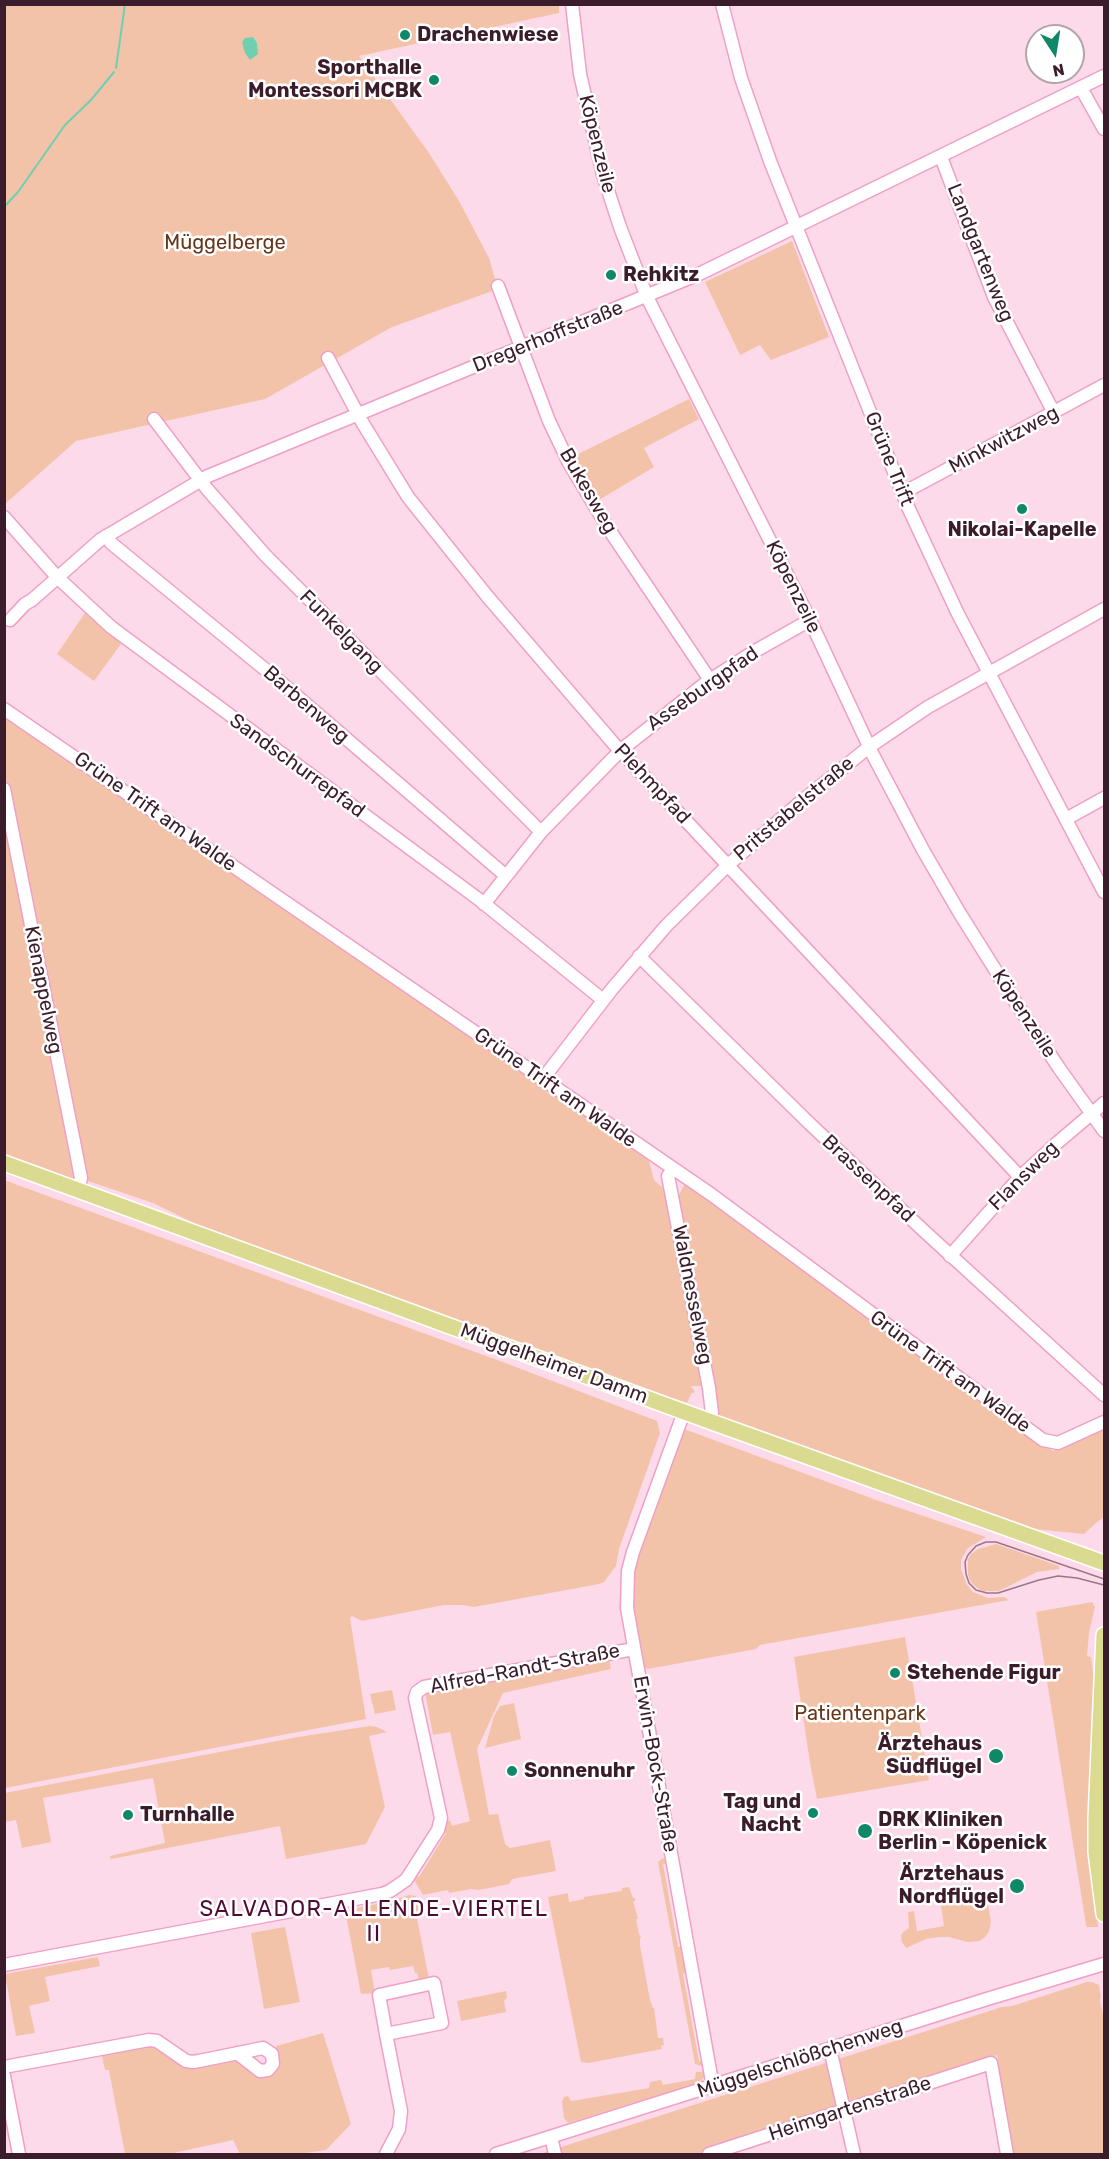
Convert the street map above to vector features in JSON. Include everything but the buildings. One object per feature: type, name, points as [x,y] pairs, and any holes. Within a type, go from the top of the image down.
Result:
[{"type":"main road","name":"Müggelheimer Damm","points":[[4,1163],[1104,1563]]},
{"type":"main road","points":[[1104,1635],[1097,1765],[1096,1852],[1104,1914]]},
{"type":"street","name":"Köpenzeile","points":[[572,4],[580,74],[603,175],[647,297],[810,620],[869,747],[922,849],[1016,1003],[1104,1131]]},
{"type":"street","name":"Grüne Trift","points":[[722,4],[741,78],[796,228],[903,493],[939,576],[1104,892]]},
{"type":"street","name":"Dregerhoffstraße","points":[[10,620],[25,604],[106,536],[200,480],[699,274],[1104,76]]},
{"type":"street","points":[[1081,88],[1104,129]]},
{"type":"street","name":"Landgartenweg","points":[[941,157],[994,297],[1054,413]]},
{"type":"street","name":"Bukesweg","points":[[498,286],[569,463],[604,521],[710,680]]},
{"type":"street","name":"Plehmpfad","points":[[328,357],[358,416],[399,484],[427,523],[484,592],[621,750],[1020,1177]]},
{"type":"street","name":"Minkwitzweg","points":[[903,493],[1104,385]]},
{"type":"street","name":"Funkelgang","points":[[154,420],[200,480],[288,579],[541,832]]},
{"type":"street","name":"Sandschurrepfad","points":[[4,517],[57,577],[140,650],[484,904],[603,1000]]},
{"type":"street","name":"Barbenweg","points":[[106,536],[111,543],[291,691],[506,876]]},
{"type":"street","name":"Pritstabelstraße","points":[[542,1080],[639,956],[680,912],[728,865],[803,800],[869,747],[928,707],[1104,609]]},
{"type":"street","name":"Asseburgpfad","points":[[484,904],[541,832],[621,750],[710,680],[810,620]]},
{"type":"street","name":"Grüne Trift am Walde","points":[[4,709],[712,1195],[1047,1443],[1058,1443],[1104,1422]]},
{"type":"street","name":"Kienappelweg","points":[[4,789],[81,1178],[78,1190]]},
{"type":"street","points":[[1066,819],[1104,798]]},
{"type":"street","name":"Brassenpfad","points":[[639,956],[810,1124],[950,1256],[1104,1395]]},
{"type":"street","name":"Flansweg","points":[[950,1256],[1020,1177],[1104,1103]]},
{"type":"street","name":"Waldnesselweg","points":[[673,1169],[668,1176],[709,1388],[712,1413],[709,1421]]},
{"type":"street","name":"Erwin-Bock-Straße","points":[[684,1412],[628,1571],[627,1608],[713,2087]]},
{"type":"street","name":"Alfred-Randt-Straße","points":[[4,1965],[390,1891],[405,1880],[438,1830],[441,1818],[415,1698],[417,1692],[424,1687],[634,1649]]},
{"type":"street","name":"Müggelschlößchenweg","points":[[496,2154],[1104,1964]]},
{"type":"street","points":[[386,2034],[442,2023],[434,1983],[379,1995],[386,2034],[401,2111],[399,2129],[386,2154]]},
{"type":"street","points":[[4,2067],[149,2040],[157,2041],[186,2061],[193,2062],[237,2053]]},
{"type":"street","points":[[830,2049],[854,2154]]},
{"type":"street","name":"Heimgartenstraße","points":[[709,2154],[991,2063],[1007,2154]]},
{"type":"street","points":[[4,2076],[19,2154]]},
{"type":"street","points":[[551,2137],[555,2154]]},
{"type":"green space","name":"Müggelberge","points":[[4,5],[559,5],[559,13],[359,56],[429,153],[459,201],[489,258],[498,289],[392,327],[265,399],[76,441],[5,504]]},
{"type":"green space","points":[[792,241],[829,337],[771,360],[760,345],[740,355],[705,282]]},
{"type":"green space","points":[[689,399],[699,419],[644,448],[654,467],[599,500],[574,456]]},
{"type":"green space","points":[[85,613],[121,644],[94,681],[57,654]]},
{"type":"green space","points":[[4,716],[648,1157],[654,1180],[666,1191],[704,1383],[701,1386],[691,1386],[695,1392],[691,1394],[687,1403],[626,1384],[204,1228],[153,1203],[85,1180],[5,774]]},
{"type":"green space","points":[[4,815],[75,1178],[71,1180],[5,1156]]},
{"type":"green space","points":[[4,1180],[508,1364],[657,1421],[660,1433],[619,1549],[616,1566],[604,1582],[599,1584],[474,1607],[444,1605],[362,1621],[352,1616],[350,1618],[366,1719],[5,1788]]},
{"type":"green space","points":[[686,1181],[1053,1451],[1104,1427],[1103,1518],[1084,1534],[1024,1528],[719,1417],[710,1362],[676,1201]]},
{"type":"green space","points":[[684,1429],[879,1501],[986,1537],[968,1548],[961,1560],[961,1569],[967,1585],[973,1592],[988,1598],[1004,1597],[1009,1600],[645,1668],[631,1590],[634,1558],[647,1534]]},
{"type":"green space","points":[[996,1544],[1059,1566],[1059,1569],[1037,1572],[999,1591],[983,1591],[970,1581],[968,1559],[978,1549]]},
{"type":"green space","points":[[1092,1602],[1095,1607],[1089,1632],[1087,1656],[1091,1657],[1094,1679],[1095,1729],[1089,1813],[1098,1927],[1087,1927],[1086,1925],[1036,1612]]},
{"type":"green space","name":"Patientenpark","points":[[905,1637],[929,1780],[817,1799],[794,1657]]},
{"type":"green space","points":[[609,1659],[611,1669],[503,1693],[477,1749],[489,1815],[498,1814],[505,1844],[510,1848],[550,1840],[556,1871],[512,1879],[509,1884],[479,1890],[449,1893],[448,1890],[423,1895],[414,1880],[414,1874],[419,1877],[446,1833],[441,1830],[443,1824],[450,1820],[452,1826],[470,1821],[450,1732],[433,1735],[425,1692]]},
{"type":"green space","points":[[392,1690],[396,1710],[375,1714],[370,1694]]},
{"type":"green space","points":[[514,1703],[521,1739],[485,1748],[494,1716],[500,1706]]},
{"type":"green space","points":[[370,1726],[387,1732],[369,1736],[385,1807],[366,1844],[286,1859],[280,1826],[111,1859],[110,1856],[165,1843],[153,1778],[43,1798],[51,1842],[22,1848],[16,1820],[5,1822],[5,1793],[298,1737]]},
{"type":"green space","points":[[663,1858],[669,1863],[663,1864],[678,1947],[684,1946],[689,1972],[683,1974],[699,2061],[705,2062],[702,2066],[695,2064],[658,1862]]},
{"type":"green space","points":[[629,1887],[635,1898],[633,1901],[641,1937],[640,1946],[650,2000],[654,2008],[658,2038],[663,2038],[664,2045],[661,2046],[662,2049],[589,2063],[581,2062],[548,1897],[568,1893],[569,1902],[584,1899],[584,1897],[622,1891],[622,1888]]},
{"type":"green space","points":[[409,1895],[416,1896],[419,1913],[416,1913],[429,1979],[420,1984],[413,1966],[390,1970],[389,1967],[371,1970],[375,1993],[361,1994],[345,1910]]},
{"type":"green space","points":[[945,1898],[954,1903],[987,1898],[991,1922],[989,1932],[980,1941],[968,1942],[939,1937],[926,1939],[906,1948],[901,1936],[909,1928],[908,1912],[914,1911],[917,1931],[944,1926],[940,1899]]},
{"type":"green space","points":[[285,1927],[300,2002],[264,2009],[251,1933]]},
{"type":"green space","points":[[98,1957],[100,1966],[45,1977],[50,2001],[29,2006],[35,2033],[16,2036],[5,1974]]},
{"type":"green space","points":[[1087,1982],[1099,1985],[1104,2018],[1104,2154],[1013,2154],[997,2055],[697,2154],[539,2154],[1002,2007],[1012,2006]]},
{"type":"green space","points":[[506,1991],[507,1997],[504,2001],[506,2012],[461,2021],[457,2001]]},
{"type":"green space","points":[[323,2033],[351,2124],[326,2150],[298,2154],[240,2154],[233,2140],[169,2154],[125,2154],[109,2070],[105,2070],[101,2051],[150,2043],[185,2063],[235,2059],[263,2077],[271,2074],[278,2064],[276,2046]]},
{"type":"green space","points":[[696,2072],[704,2072],[708,2076],[701,2082],[568,2123],[564,2118],[562,2102],[564,2097],[568,2096],[571,2101],[649,2088],[650,2082],[661,2080],[663,2085],[695,2079]]},
{"type":"shaded area","points":[[253,37],[257,43],[258,54],[250,60],[242,42],[245,38]]},
{"type":"waterway","points":[[116,68],[125,4]]},
{"type":"waterway","points":[[4,207],[18,192],[65,125],[91,100],[114,72]]},
{"type":"tram line","points":[[1104,1579],[996,1542],[986,1542],[976,1546],[965,1562],[969,1583],[976,1590],[987,1593],[998,1593],[1058,1576],[1104,1585]]},
{"type":"place","name":"Drachenwiese","points":[[405,35]]},
{"type":"place","name":"Sporthalle Montessori MCBK","points":[[434,80]]},
{"type":"place","name":"Rehkitz","points":[[611,275]]},
{"type":"place","name":"Nikolai-Kapelle","points":[[1022,509]]},
{"type":"place","name":"Stehende Figur","points":[[895,1673]]},
{"type":"place","name":"Ärztehaus Südflügel","points":[[996,1756]]},
{"type":"place","name":"Sonnenuhr","points":[[512,1771]]},
{"type":"place","name":"Tag und Nacht","points":[[813,1813]]},
{"type":"place","name":"Turnhalle","points":[[128,1815]]},
{"type":"place","name":"DRK Kliniken Berlin - Köpenick","points":[[865,1831]]},
{"type":"place","name":"Ärztehaus Nordflügel","points":[[1017,1886]]},
{"type":"district","name":"SALVADOR-ALLENDE-VIERTEL II","points":[[374,1922]]}]
